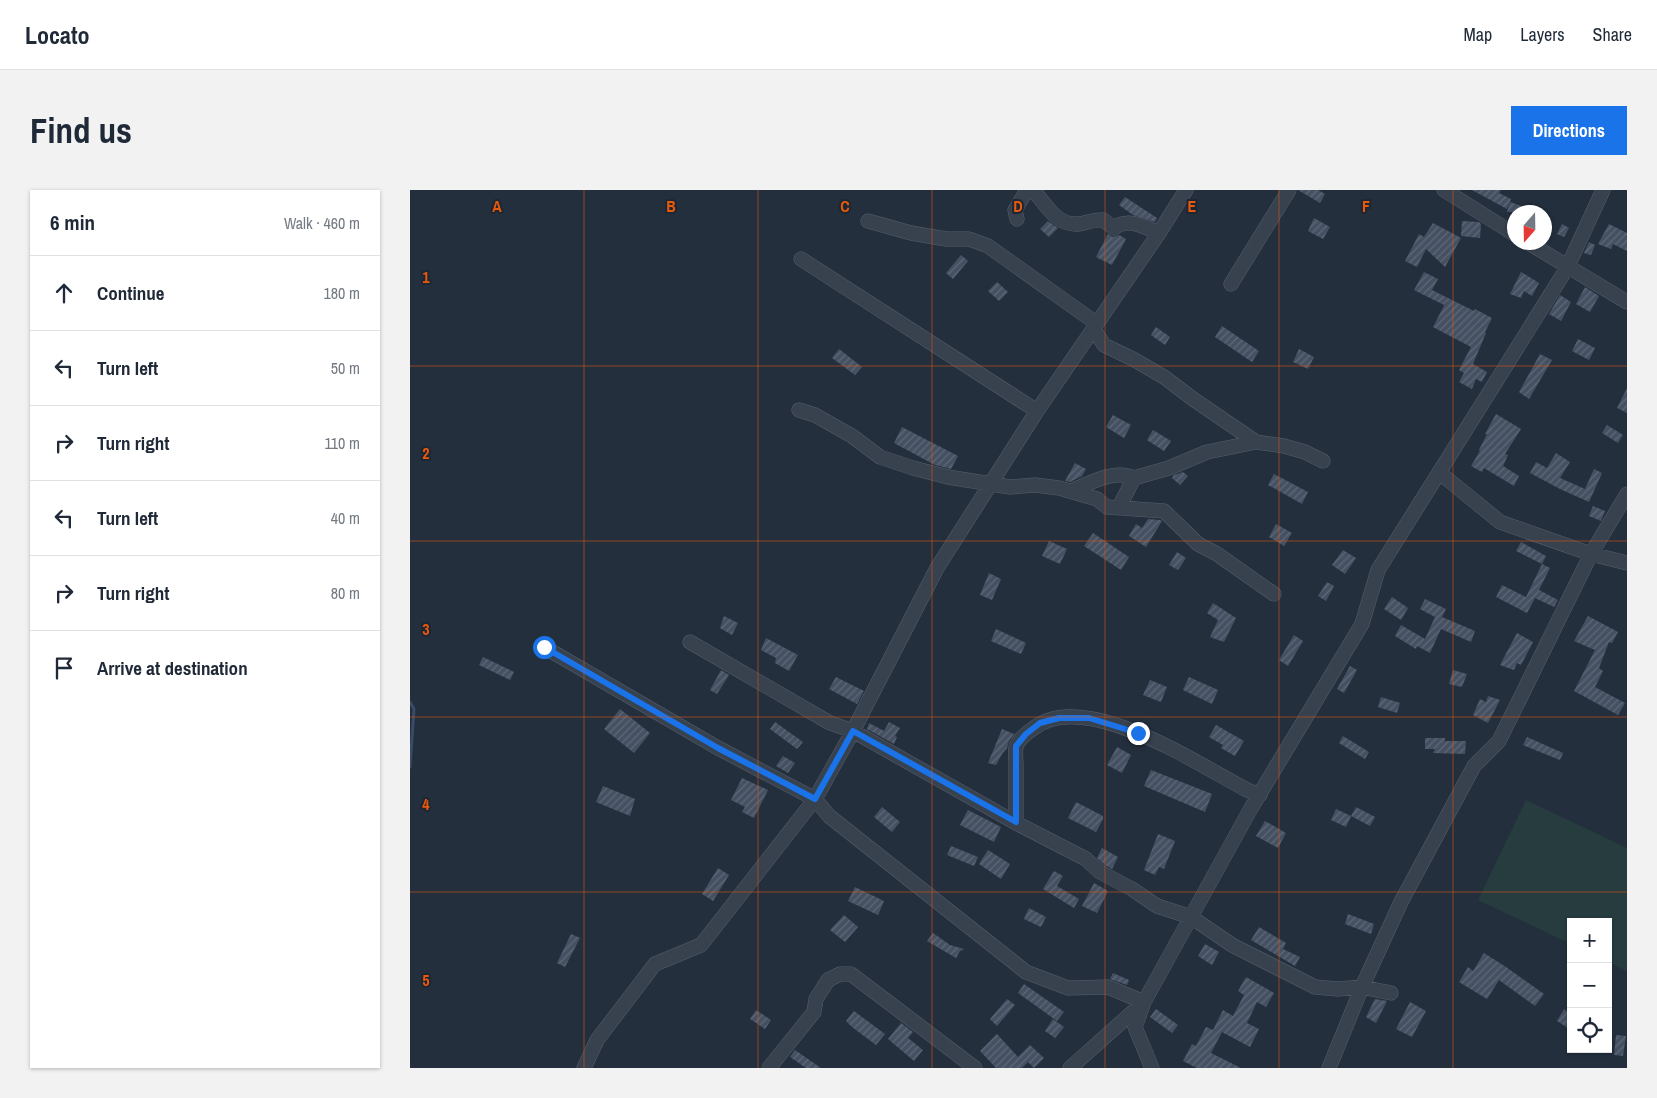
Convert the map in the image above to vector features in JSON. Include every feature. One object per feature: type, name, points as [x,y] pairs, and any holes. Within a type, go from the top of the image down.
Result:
[{"type":"street","points":[[1017,219],[1015,210],[1027,190]]},
{"type":"street","points":[[1033,190],[1052,214],[1067,223],[1078,224],[1103,220],[1114,228],[1128,223],[1137,224],[1159,233]]},
{"type":"street","points":[[584,1068],[597,1040],[656,964],[701,945],[815,799],[853,731],[938,568],[1037,411],[1159,233],[1186,190]]},
{"type":"street","points":[[1231,284],[1289,190]]},
{"type":"street","points":[[1444,190],[1507,230]]},
{"type":"street","points":[[1152,1068],[1135,1027],[1144,1002],[1250,810],[1362,624],[1378,570],[1567,268],[1603,190]]},
{"type":"street","points":[[868,221],[911,233],[946,239],[970,239],[988,246],[1095,325],[1104,345],[1133,358],[1164,377],[1256,442]]},
{"type":"street","points":[[1539,250],[1627,302]]},
{"type":"street","points":[[801,260],[1037,411]]},
{"type":"street","points":[[799,410],[815,415],[852,436],[880,458],[948,477],[1010,487],[1034,485],[1059,488],[1097,499],[1107,507],[1164,511],[1198,544],[1217,554],[1274,594]]},
{"type":"street","points":[[1071,491],[1092,482],[1124,473],[1134,478],[1169,468],[1207,452],[1256,442],[1284,446],[1305,452],[1323,461]]},
{"type":"street","points":[[1440,473],[1500,522],[1591,554],[1627,563]]},
{"type":"street","points":[[1119,507],[1134,478]]},
{"type":"street","points":[[1092,482],[1097,499]]},
{"type":"street","points":[[1329,1068],[1362,987],[1401,902],[1474,766],[1499,741],[1591,554],[1627,494]]},
{"type":"street","points":[[690,642],[830,723],[853,731],[1086,859],[1100,872],[1132,888],[1157,906],[1191,916],[1232,945],[1316,987],[1362,987],[1391,993]]},
{"type":"street","points":[[544,647],[718,748],[815,799],[829,816],[1026,972],[1068,988],[1108,987],[1144,1002]]},
{"type":"street","points":[[1016,822],[1016,746],[1026,734],[1040,723],[1059,718],[1089,718],[1138,733],[1165,745],[1247,790],[1260,795]]},
{"type":"street","points":[[769,1068],[814,1012],[816,999],[828,980],[840,974],[851,974],[975,1068]]},
{"type":"street","points":[[1070,1068],[1144,1002]]},
{"type":"green space","points":[[1526,800],[1627,848],[1627,971],[1612,964],[1612,918],[1567,918],[1567,942],[1478,900]]},
{"type":"building","points":[[1298,190],[1318,190],[1325,194],[1320,203]]},
{"type":"building","points":[[1472,190],[1501,190],[1499,193],[1511,199],[1507,209]]},
{"type":"building","points":[[1125,197],[1157,218],[1155,222],[1133,215],[1119,205]]},
{"type":"building","points":[[1314,218],[1330,227],[1323,239],[1308,231]]},
{"type":"building","points":[[1048,221],[1058,228],[1049,237],[1040,229]]},
{"type":"building","points":[[1462,221],[1479,222],[1481,224],[1480,238],[1461,236]]},
{"type":"building","points":[[1433,223],[1461,238],[1445,267],[1426,249],[1417,267],[1405,261],[1419,234],[1424,237]]},
{"type":"building","points":[[1562,224],[1569,228],[1564,237],[1557,234]]},
{"type":"building","points":[[1609,224],[1627,233],[1627,251],[1613,244],[1611,249],[1598,244]]},
{"type":"building","points":[[1108,234],[1113,237],[1119,235],[1126,239],[1112,265],[1096,257]]},
{"type":"building","points":[[1589,242],[1595,245],[1591,255],[1584,253]]},
{"type":"building","points":[[961,255],[968,261],[953,279],[946,273]]},
{"type":"building","points":[[1424,272],[1438,279],[1432,290],[1448,298],[1444,305],[1414,290]]},
{"type":"building","points":[[1521,272],[1539,283],[1532,296],[1524,291],[1521,298],[1510,294]]},
{"type":"building","points":[[997,282],[1008,292],[999,301],[988,291]]},
{"type":"building","points":[[1585,287],[1599,296],[1590,312],[1576,304]]},
{"type":"building","points":[[1560,295],[1571,302],[1561,321],[1549,314]]},
{"type":"building","points":[[1448,298],[1492,318],[1473,364],[1487,372],[1482,382],[1476,379],[1472,389],[1459,382],[1464,373],[1459,370],[1471,347],[1433,327]]},
{"type":"building","points":[[1222,326],[1259,351],[1252,362],[1215,337]]},
{"type":"building","points":[[1156,327],[1170,337],[1165,345],[1151,335]]},
{"type":"building","points":[[1578,339],[1595,348],[1589,360],[1572,351]]},
{"type":"building","points":[[839,349],[862,367],[855,375],[832,358]]},
{"type":"building","points":[[1299,349],[1314,357],[1308,369],[1293,362]]},
{"type":"building","points":[[1540,354],[1552,360],[1529,399],[1519,392]]},
{"type":"building","points":[[1627,388],[1627,413],[1617,408]]},
{"type":"building","points":[[1496,414],[1521,429],[1505,454],[1508,455],[1503,466],[1519,476],[1514,486],[1484,468],[1482,472],[1471,466],[1480,451],[1487,434],[1485,434]]},
{"type":"building","points":[[1113,415],[1131,425],[1124,438],[1106,427]]},
{"type":"building","points":[[1607,425],[1623,435],[1618,443],[1602,433]]},
{"type":"building","points":[[902,427],[958,456],[951,469],[935,465],[894,443]]},
{"type":"building","points":[[1153,430],[1171,441],[1164,451],[1147,440]]},
{"type":"building","points":[[1556,453],[1570,462],[1560,478],[1585,489],[1594,469],[1602,473],[1589,502],[1530,473],[1536,462],[1547,468]]},
{"type":"building","points":[[1075,463],[1086,469],[1082,476],[1070,482],[1065,481]]},
{"type":"building","points":[[1183,472],[1188,476],[1180,485],[1172,478],[1174,475]]},
{"type":"building","points":[[1274,474],[1308,492],[1302,504],[1268,485]]},
{"type":"building","points":[[1593,506],[1605,511],[1601,521],[1589,516]]},
{"type":"building","points":[[1148,519],[1162,521],[1146,547],[1129,536],[1136,524],[1142,528]]},
{"type":"building","points":[[1276,524],[1292,533],[1284,546],[1269,537]]},
{"type":"building","points":[[1093,533],[1129,557],[1121,570],[1084,546]]},
{"type":"building","points":[[1049,541],[1067,549],[1060,564],[1042,556]]},
{"type":"building","points":[[1521,542],[1546,556],[1542,564],[1516,551]]},
{"type":"building","points":[[1343,550],[1356,558],[1345,574],[1332,565]]},
{"type":"building","points":[[1177,552],[1186,558],[1178,570],[1169,565]]},
{"type":"building","points":[[1542,564],[1550,568],[1539,590],[1558,600],[1554,607],[1535,598],[1527,613],[1496,597],[1502,585],[1526,597]]},
{"type":"building","points":[[989,573],[1001,579],[992,600],[980,595]]},
{"type":"building","points":[[1327,582],[1334,586],[1326,601],[1318,596]]},
{"type":"building","points":[[1392,597],[1408,608],[1401,620],[1384,609]]},
{"type":"building","points":[[1425,599],[1446,609],[1442,617],[1475,631],[1471,642],[1441,629],[1430,653],[1417,646],[1416,649],[1395,636],[1401,625],[1425,639],[1435,617],[1420,609]]},
{"type":"building","points":[[1213,603],[1236,618],[1224,642],[1210,637],[1218,620],[1207,613]]},
{"type":"building","points":[[724,616],[738,623],[732,635],[720,628]]},
{"type":"building","points":[[1588,616],[1618,632],[1612,643],[1609,642],[1599,668],[1603,671],[1595,687],[1625,703],[1618,715],[1574,691],[1595,650],[1574,641]]},
{"type":"building","points":[[996,629],[1026,643],[1021,654],[991,641]]},
{"type":"building","points":[[1517,633],[1533,642],[1521,665],[1517,663],[1514,670],[1500,665]]},
{"type":"building","points":[[1294,635],[1303,641],[1288,666],[1279,660]]},
{"type":"building","points":[[766,638],[798,655],[789,671],[775,663],[776,658],[761,650]]},
{"type":"building","points":[[483,657],[514,672],[510,680],[479,665]]},
{"type":"building","points":[[1350,666],[1357,670],[1344,693],[1337,689]]},
{"type":"building","points":[[721,670],[729,675],[717,694],[710,690]]},
{"type":"building","points":[[1453,670],[1467,674],[1462,687],[1449,684]]},
{"type":"building","points":[[836,677],[864,691],[857,704],[829,689]]},
{"type":"building","points":[[1189,677],[1218,690],[1212,704],[1183,690]]},
{"type":"building","points":[[1150,680],[1167,687],[1161,702],[1143,695]]},
{"type":"building","points":[[1488,696],[1500,700],[1488,723],[1473,715],[1480,699],[1486,702]]},
{"type":"building","points":[[1381,697],[1400,703],[1397,713],[1378,707]]},
{"type":"building","points":[[620,709],[650,733],[634,753],[604,729]]},
{"type":"building","points":[[775,722],[803,742],[797,749],[770,729]]},
{"type":"building","points":[[889,722],[900,728],[895,736],[897,737],[894,744],[867,729],[869,723],[884,731]]},
{"type":"building","points":[[1216,725],[1244,741],[1235,756],[1221,748],[1223,745],[1209,737]]},
{"type":"building","points":[[1002,729],[1014,734],[996,765],[988,763]]},
{"type":"building","points":[[1343,736],[1369,752],[1365,759],[1339,743]]},
{"type":"building","points":[[1527,737],[1563,753],[1560,760],[1523,745]]},
{"type":"building","points":[[1425,738],[1445,738],[1445,741],[1466,741],[1465,754],[1433,753],[1435,749],[1425,749]]},
{"type":"building","points":[[1117,747],[1131,755],[1122,773],[1107,765]]},
{"type":"building","points":[[783,756],[795,763],[788,773],[776,766]]},
{"type":"building","points":[[1151,770],[1212,794],[1205,812],[1144,786]]},
{"type":"building","points":[[742,778],[768,790],[754,818],[742,812],[745,807],[731,800]]},
{"type":"building","points":[[603,786],[635,799],[630,816],[596,802]]},
{"type":"building","points":[[1076,802],[1103,816],[1096,832],[1068,818]]},
{"type":"building","points":[[882,807],[900,822],[892,832],[874,817]]},
{"type":"building","points":[[1356,807],[1375,817],[1370,826],[1351,816]]},
{"type":"building","points":[[1336,809],[1351,816],[1346,827],[1331,820]]},
{"type":"building","points":[[968,810],[1001,827],[994,842],[960,825]]},
{"type":"building","points":[[1265,821],[1286,833],[1278,848],[1256,836]]},
{"type":"building","points":[[1158,834],[1175,841],[1164,869],[1159,867],[1155,875],[1144,870]]},
{"type":"building","points":[[951,846],[978,857],[974,866],[947,855]]},
{"type":"building","points":[[1102,848],[1118,857],[1112,869],[1097,858]]},
{"type":"building","points":[[988,850],[1010,864],[1001,879],[979,864]]},
{"type":"building","points":[[718,868],[729,875],[713,901],[702,894]]},
{"type":"building","points":[[1054,871],[1063,876],[1057,886],[1079,899],[1074,908],[1043,889]]},
{"type":"building","points":[[1094,883],[1108,891],[1097,913],[1082,906]]},
{"type":"building","points":[[855,887],[884,901],[878,915],[848,901]]},
{"type":"building","points":[[1029,908],[1046,917],[1041,927],[1024,919]]},
{"type":"building","points":[[1348,914],[1374,924],[1371,934],[1345,924]]},
{"type":"building","points":[[844,915],[858,927],[845,942],[830,930]]},
{"type":"building","points":[[1259,927],[1286,943],[1283,949],[1300,957],[1295,966],[1251,940]]},
{"type":"building","points":[[933,933],[950,945],[964,949],[960,951],[956,958],[927,941]]},
{"type":"building","points":[[571,934],[580,938],[565,967],[557,963]]},
{"type":"building","points":[[1205,944],[1219,952],[1212,965],[1198,956]]},
{"type":"building","points":[[1484,953],[1544,994],[1535,1006],[1499,980],[1487,999],[1459,982],[1468,967],[1473,971]]},
{"type":"building","points":[[1113,973],[1129,980],[1127,985],[1110,979]]},
{"type":"building","points":[[1246,977],[1274,993],[1266,1007],[1257,1002],[1247,1023],[1259,1029],[1250,1047],[1222,1032],[1211,1053],[1241,1068],[1197,1068],[1183,1061],[1192,1044],[1196,1046],[1206,1027],[1213,1030],[1223,1010],[1233,1016],[1244,995],[1238,991]]},
{"type":"building","points":[[1024,984],[1064,1012],[1057,1021],[1018,993]]},
{"type":"building","points":[[1007,999],[1015,1005],[997,1026],[990,1019]]},
{"type":"building","points":[[1375,999],[1387,1001],[1376,1023],[1366,1017]]},
{"type":"building","points":[[1410,1002],[1426,1011],[1412,1037],[1396,1029]]},
{"type":"building","points":[[1156,1009],[1178,1025],[1172,1033],[1150,1017]]},
{"type":"building","points":[[1564,1009],[1567,1011],[1567,1027],[1557,1021]]},
{"type":"building","points":[[756,1010],[771,1020],[765,1029],[750,1019]]},
{"type":"building","points":[[854,1011],[885,1034],[876,1045],[846,1021]]},
{"type":"building","points":[[1053,1019],[1064,1027],[1055,1038],[1045,1031]]},
{"type":"building","points":[[901,1023],[913,1032],[908,1038],[923,1050],[914,1061],[888,1039]]},
{"type":"building","points":[[997,1034],[1018,1057],[1030,1045],[1044,1058],[1034,1068],[1028,1062],[1022,1068],[996,1068],[980,1051]]},
{"type":"building","points":[[1616,1035],[1626,1036],[1623,1056],[1614,1055]]},
{"type":"building","points":[[795,1050],[821,1068],[806,1068],[790,1057]]},
{"type":"waterway","points":[[410,702],[414,709],[410,767]]},
{"type":"route","points":[[544,647],[718,748],[815,799],[853,731],[1016,822],[1016,746],[1026,734],[1040,723],[1059,718],[1089,718],[1138,733]]}]
